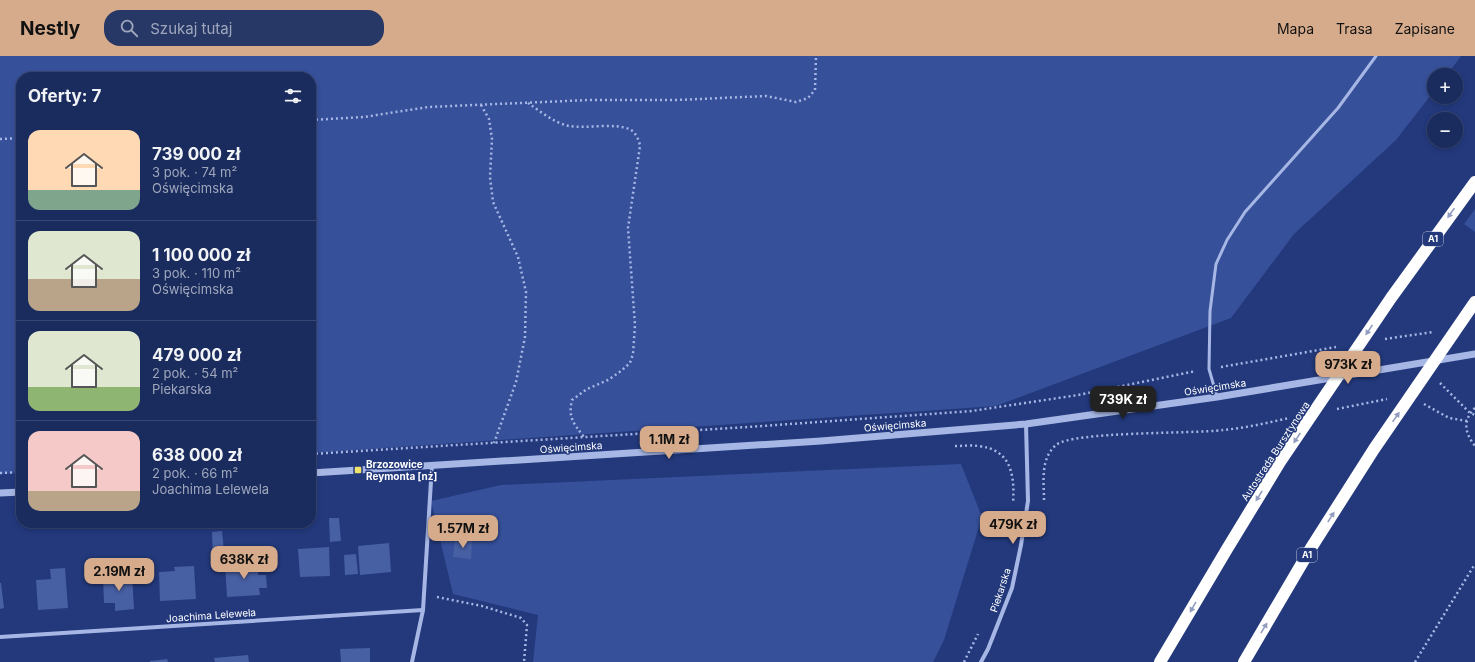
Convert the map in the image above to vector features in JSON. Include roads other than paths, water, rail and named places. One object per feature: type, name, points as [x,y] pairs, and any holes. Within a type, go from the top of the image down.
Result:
[{"type":"highway","name":"Autostrada Bursztynowa","points":[[1160,662],[1280,462],[1391,298],[1475,182]]},
{"type":"highway","name":"A1","points":[[1244,662],[1312,548],[1374,449],[1475,302]]},
{"type":"street","name":"Oświęcimska","points":[[316,473],[821,441],[1026,424],[1217,397],[1475,354]]},
{"type":"street","name":"Piekarska","points":[[981,662],[988,649],[1012,588],[1021,545],[1028,501],[1026,424]]},
{"type":"street","points":[[412,662],[423,610],[432,465]]},
{"type":"street","points":[[0,493],[16,492]]},
{"type":"street","name":"Joachima Lelewela","points":[[0,637],[423,610]]},
{"type":"lane","points":[[1217,397],[1209,369],[1211,304],[1216,264],[1227,240],[1245,212],[1338,108],[1376,56]]},
{"type":"place","name":"Brzozowice Reymonta [nż]","points":[[358,470]]}]
